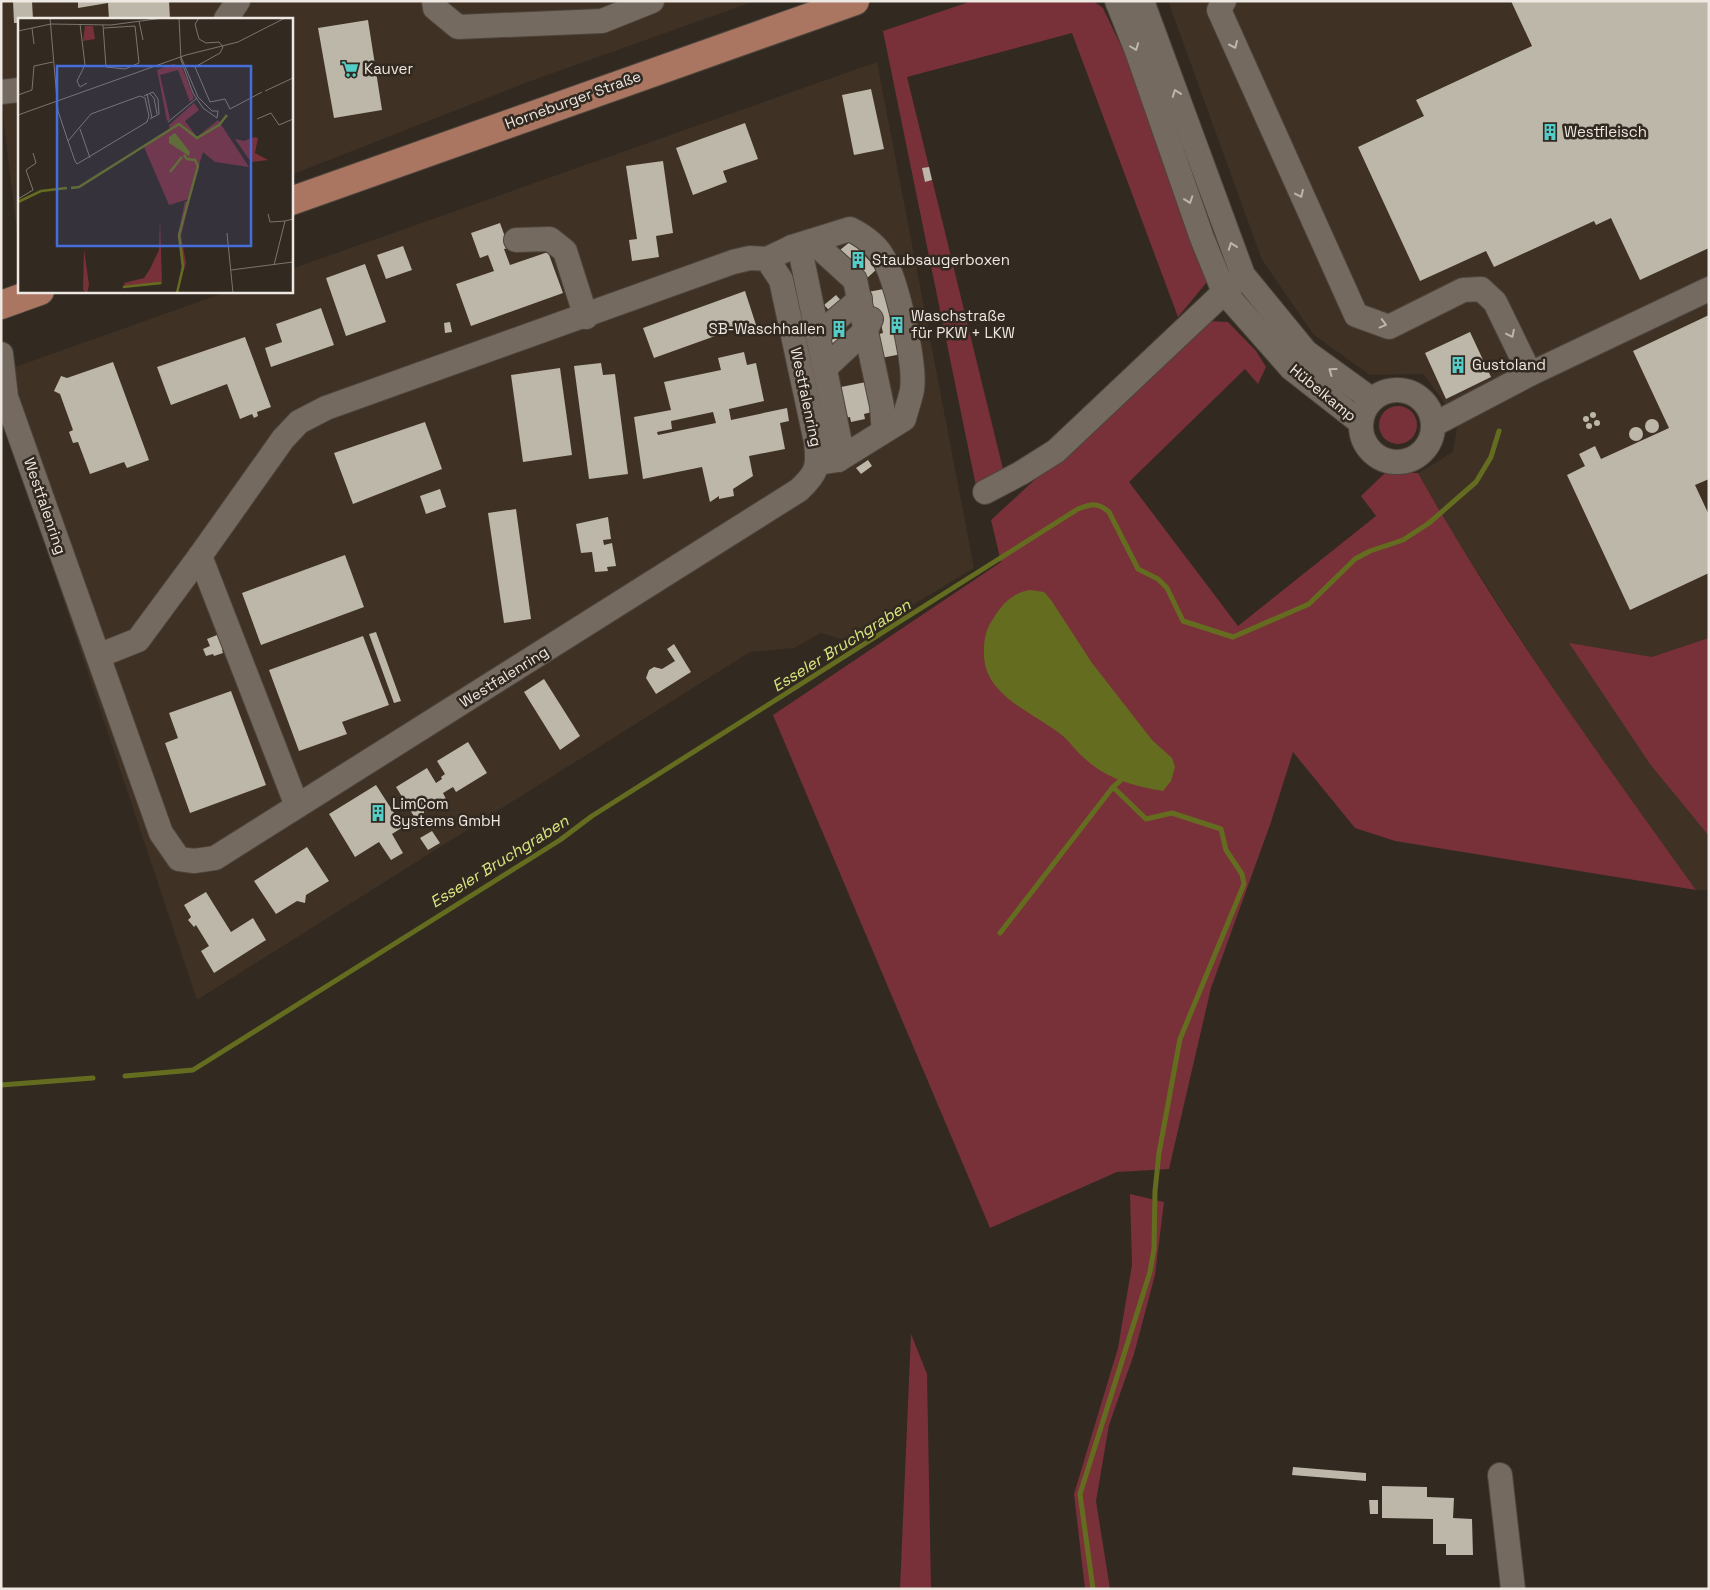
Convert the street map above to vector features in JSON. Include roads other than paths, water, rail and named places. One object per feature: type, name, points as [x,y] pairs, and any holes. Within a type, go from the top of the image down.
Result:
[{"type":"main road","name":"Horneburger Straße","points":[[292,201],[855,1]]},
{"type":"main road","points":[[1,305],[37,292]]},
{"type":"street","points":[[227,18],[238,1]]},
{"type":"street","points":[[434,1],[436,8],[458,27],[602,21],[652,1]]},
{"type":"street","name":"Hübelkamp","points":[[1117,1],[1137,51],[1202,238],[1224,292],[1298,360],[1360,422],[1361,435],[1367,447],[1376,456],[1395,462],[1404,461],[1422,452],[1428,444],[1433,425],[1427,405],[1411,392],[1390,390],[1371,400],[1298,360],[1242,275],[1142,1]]},
{"type":"street","points":[[1224,1],[1219,10],[1356,315],[1390,327],[1463,290],[1481,289],[1495,302],[1530,374]]},
{"type":"street","points":[[1,92],[18,90]]},
{"type":"street","points":[[98,656],[138,640],[283,439],[299,422],[326,408],[586,317],[733,262],[750,258],[767,260],[802,244],[850,229],[866,237],[884,258],[895,286],[909,352],[912,388],[904,420],[883,427],[828,462]]},
{"type":"street","points":[[516,240],[550,239],[565,251],[586,317]]},
{"type":"street","points":[[802,244],[862,309],[882,406],[883,427]]},
{"type":"street","points":[[802,244],[801,254],[840,443],[828,462]]},
{"type":"street","name":"Westfalenring","points":[[1,354],[6,397],[161,833],[179,859],[194,861],[215,858],[799,490],[828,462],[816,442],[781,280],[767,260]]},
{"type":"street","points":[[985,492],[1021,474],[1056,451],[1242,275]]},
{"type":"street","points":[[1433,425],[1530,374],[1709,289]]},
{"type":"street","points":[[822,351],[862,309]]},
{"type":"street","points":[[822,351],[862,309]]},
{"type":"street","points":[[1360,422],[1364,410],[1371,400]]},
{"type":"street","points":[[200,556],[296,806]]},
{"type":"street","points":[[1500,1475],[1513,1589]]},
{"type":"waterway","name":"Esseler Bruchgraben","points":[[125,1076],[193,1070],[560,840],[592,816],[1078,509],[1098,505],[1109,512],[1138,569],[1158,579],[1167,588],[1183,621],[1233,637],[1309,604],[1355,559],[1370,551],[1403,540],[1429,523],[1476,482],[1491,457],[1499,431]]},
{"type":"waterway","points":[[1093,1589],[1080,1494],[1150,1272],[1154,1249],[1155,1191],[1159,1153],[1180,1039],[1244,884],[1242,874],[1226,850],[1221,829],[1172,813],[1146,819],[1113,787],[1120,781]]},
{"type":"waterway","points":[[1000,933],[1113,787]]},
{"type":"waterway","name":"Esseler Bruchgraben","points":[[1,1085],[93,1078]]},
{"type":"place","name":"Kauver","points":[[350,69]]},
{"type":"place","name":"Westfleisch","points":[[1550,132]]},
{"type":"place","name":"Staubsaugerboxen","points":[[858,260]]},
{"type":"place","name":"Waschstraße für PKW + LKW","points":[[897,325]]},
{"type":"place","name":"SB-Waschhallen","points":[[839,329]]},
{"type":"place","name":"Gustoland","points":[[1458,365]]},
{"type":"place","name":"LimCom Systems GmbH","points":[[378,813]]}]
